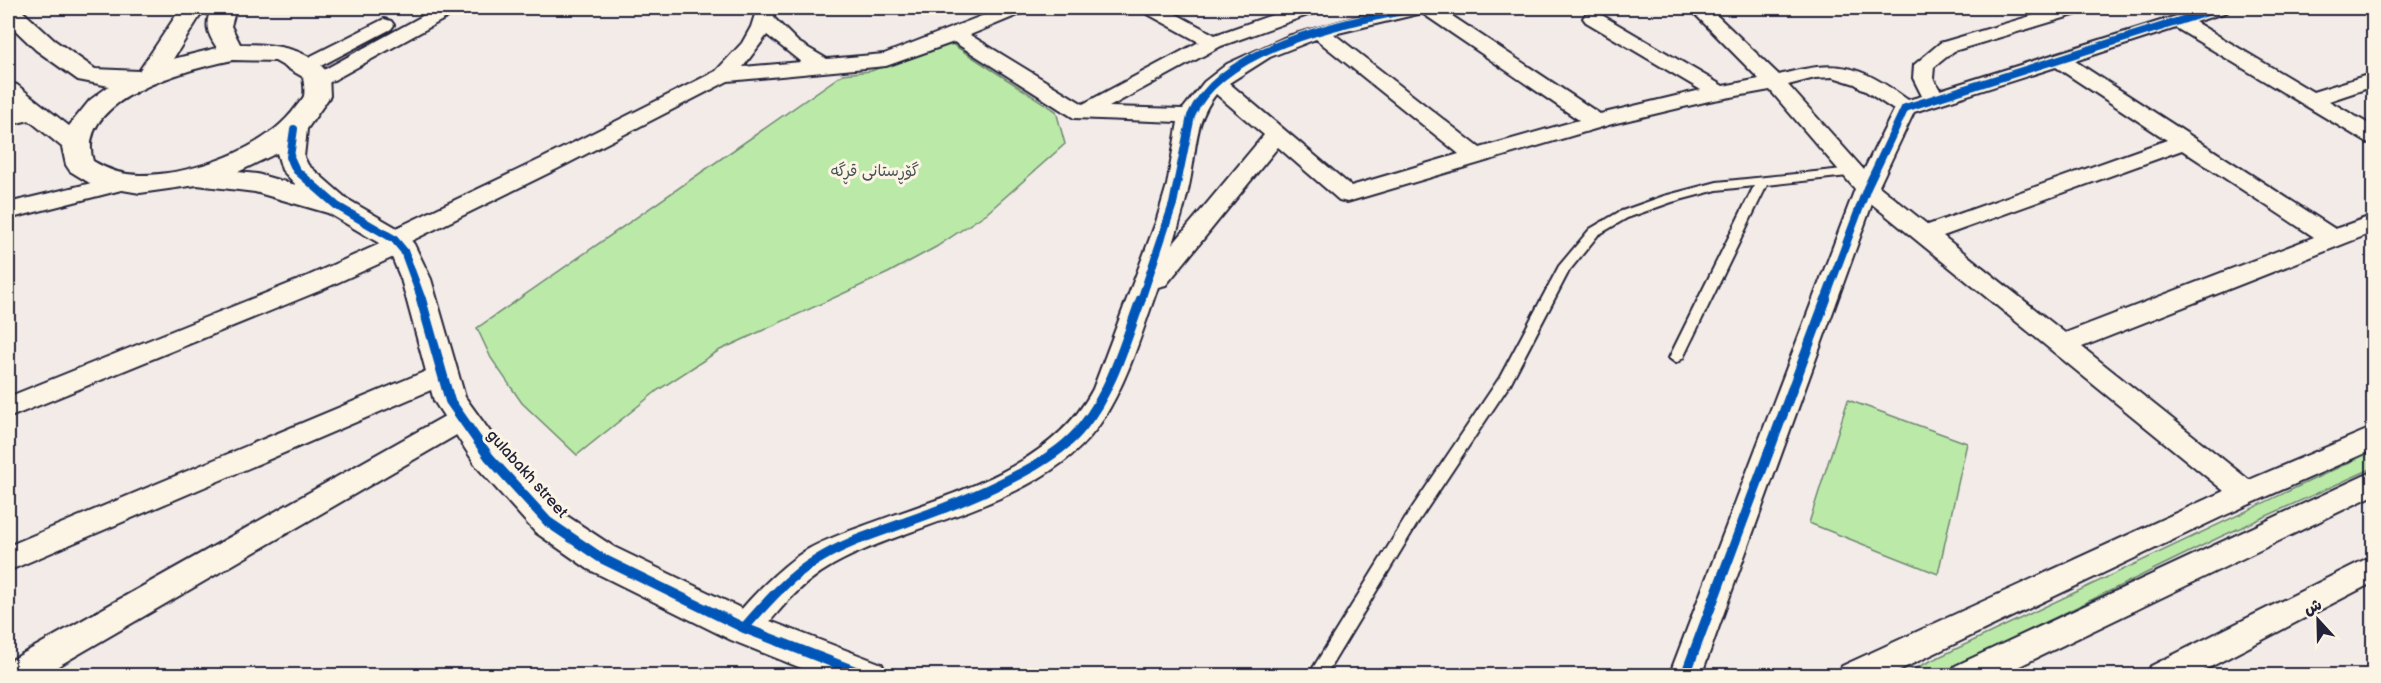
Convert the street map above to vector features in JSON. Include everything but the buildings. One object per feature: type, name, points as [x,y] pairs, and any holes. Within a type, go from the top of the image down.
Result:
[{"type":"street","points":[[145,77],[174,40],[193,8]]},
{"type":"street","points":[[224,8],[217,22],[220,34],[233,52]]},
{"type":"street","points":[[311,74],[416,8]]},
{"type":"street","points":[[311,74],[450,8]]},
{"type":"street","points":[[723,75],[886,60],[1018,8]]},
{"type":"street","points":[[1151,8],[1214,42]]},
{"type":"street","points":[[744,628],[787,582],[816,560],[856,542],[970,499],[1011,480],[1069,442],[1087,424],[1102,400],[1159,255],[1179,182],[1192,116],[1203,95],[1231,70],[1257,56],[1357,20],[1417,8]]},
{"type":"street","points":[[1428,8],[1597,122]]},
{"type":"street","points":[[1698,8],[1775,83],[1860,180],[2060,345],[2246,493]]},
{"type":"street","points":[[1935,99],[1923,78],[1924,65],[1947,47],[2077,8]]},
{"type":"street","points":[[1692,670],[1860,180],[1905,108],[2220,8]]},
{"type":"street","points":[[1082,113],[1214,42],[1298,9]]},
{"type":"street","points":[[8,10],[45,45],[87,75],[145,77]]},
{"type":"street","points":[[765,13],[773,33],[794,49],[824,66]]},
{"type":"street","points":[[8,408],[310,285],[723,75],[744,55],[765,13]]},
{"type":"street","points":[[1593,18],[1719,92]]},
{"type":"street","points":[[2178,21],[2373,137]]},
{"type":"street","points":[[1319,32],[1478,157]]},
{"type":"street","points":[[956,34],[1082,113],[1192,116]]},
{"type":"street","points":[[75,144],[86,120],[112,96],[145,77],[191,60],[233,52],[271,52],[300,60],[311,74],[317,96],[294,129],[273,144],[232,165],[186,179]]},
{"type":"street","points":[[2060,60],[2333,238]]},
{"type":"street","points":[[1216,83],[1347,195],[1597,122],[1719,92],[1775,83],[1820,72],[1851,74],[1869,82],[1905,108]]},
{"type":"street","points":[[2311,100],[2373,79]]},
{"type":"street","points":[[9,99],[35,112],[75,144],[80,165],[103,179],[140,184],[186,179],[227,178],[257,183],[337,206]]},
{"type":"street","points":[[294,129],[290,157],[296,170],[337,206],[396,242]]},
{"type":"street","points":[[1143,295],[1276,135]]},
{"type":"street","points":[[1925,234],[2184,142]]},
{"type":"street","points":[[8,211],[125,182]]},
{"type":"street","points":[[2060,345],[2373,223]]},
{"type":"street","name":"gulabakh street","points":[[396,242],[416,279],[450,401],[489,457],[548,522],[601,558],[744,628],[868,675]]},
{"type":"street","points":[[8,559],[443,374]]},
{"type":"street","points":[[12,675],[462,419]]},
{"type":"street","points":[[1853,675],[2246,493],[2373,437]]},
{"type":"street","points":[[1966,675],[2373,482]]},
{"type":"street","points":[[2162,675],[2373,567]]},
{"type":"lane","points":[[1316,675],[1415,515],[1505,380],[1564,269],[1594,232],[1623,215],[1668,199],[1717,186],[1763,180],[1860,180]]},
{"type":"lane","points":[[1676,358],[1763,180]]},
{"type":"green space","name":"گۆڕستانی قڕگە","points":[[949,42],[1056,111],[1065,144],[987,213],[936,247],[888,273],[718,351],[658,390],[577,455],[522,403],[491,358],[477,328],[843,74],[871,71]]},
{"type":"green space","points":[[1848,400],[1967,443],[1938,574],[1809,523]]},
{"type":"green space","points":[[2373,451],[2373,468],[2220,537],[1946,671],[1937,675],[1899,676]]},
{"type":"cycle path","points":[[744,628],[769,600],[816,560],[848,544],[998,486],[1044,460],[1068,443],[1092,415],[1113,375],[1168,222],[1178,185],[1191,116],[1211,86],[1235,68],[1295,40],[1360,20],[1417,8]]},
{"type":"cycle path","points":[[1685,676],[1867,188],[1905,108],[2220,8]]},
{"type":"cycle path","points":[[294,129],[290,157],[296,170],[337,206],[394,239],[404,251],[416,279],[450,401],[489,457],[548,522],[601,558],[744,628],[868,676]]}]
